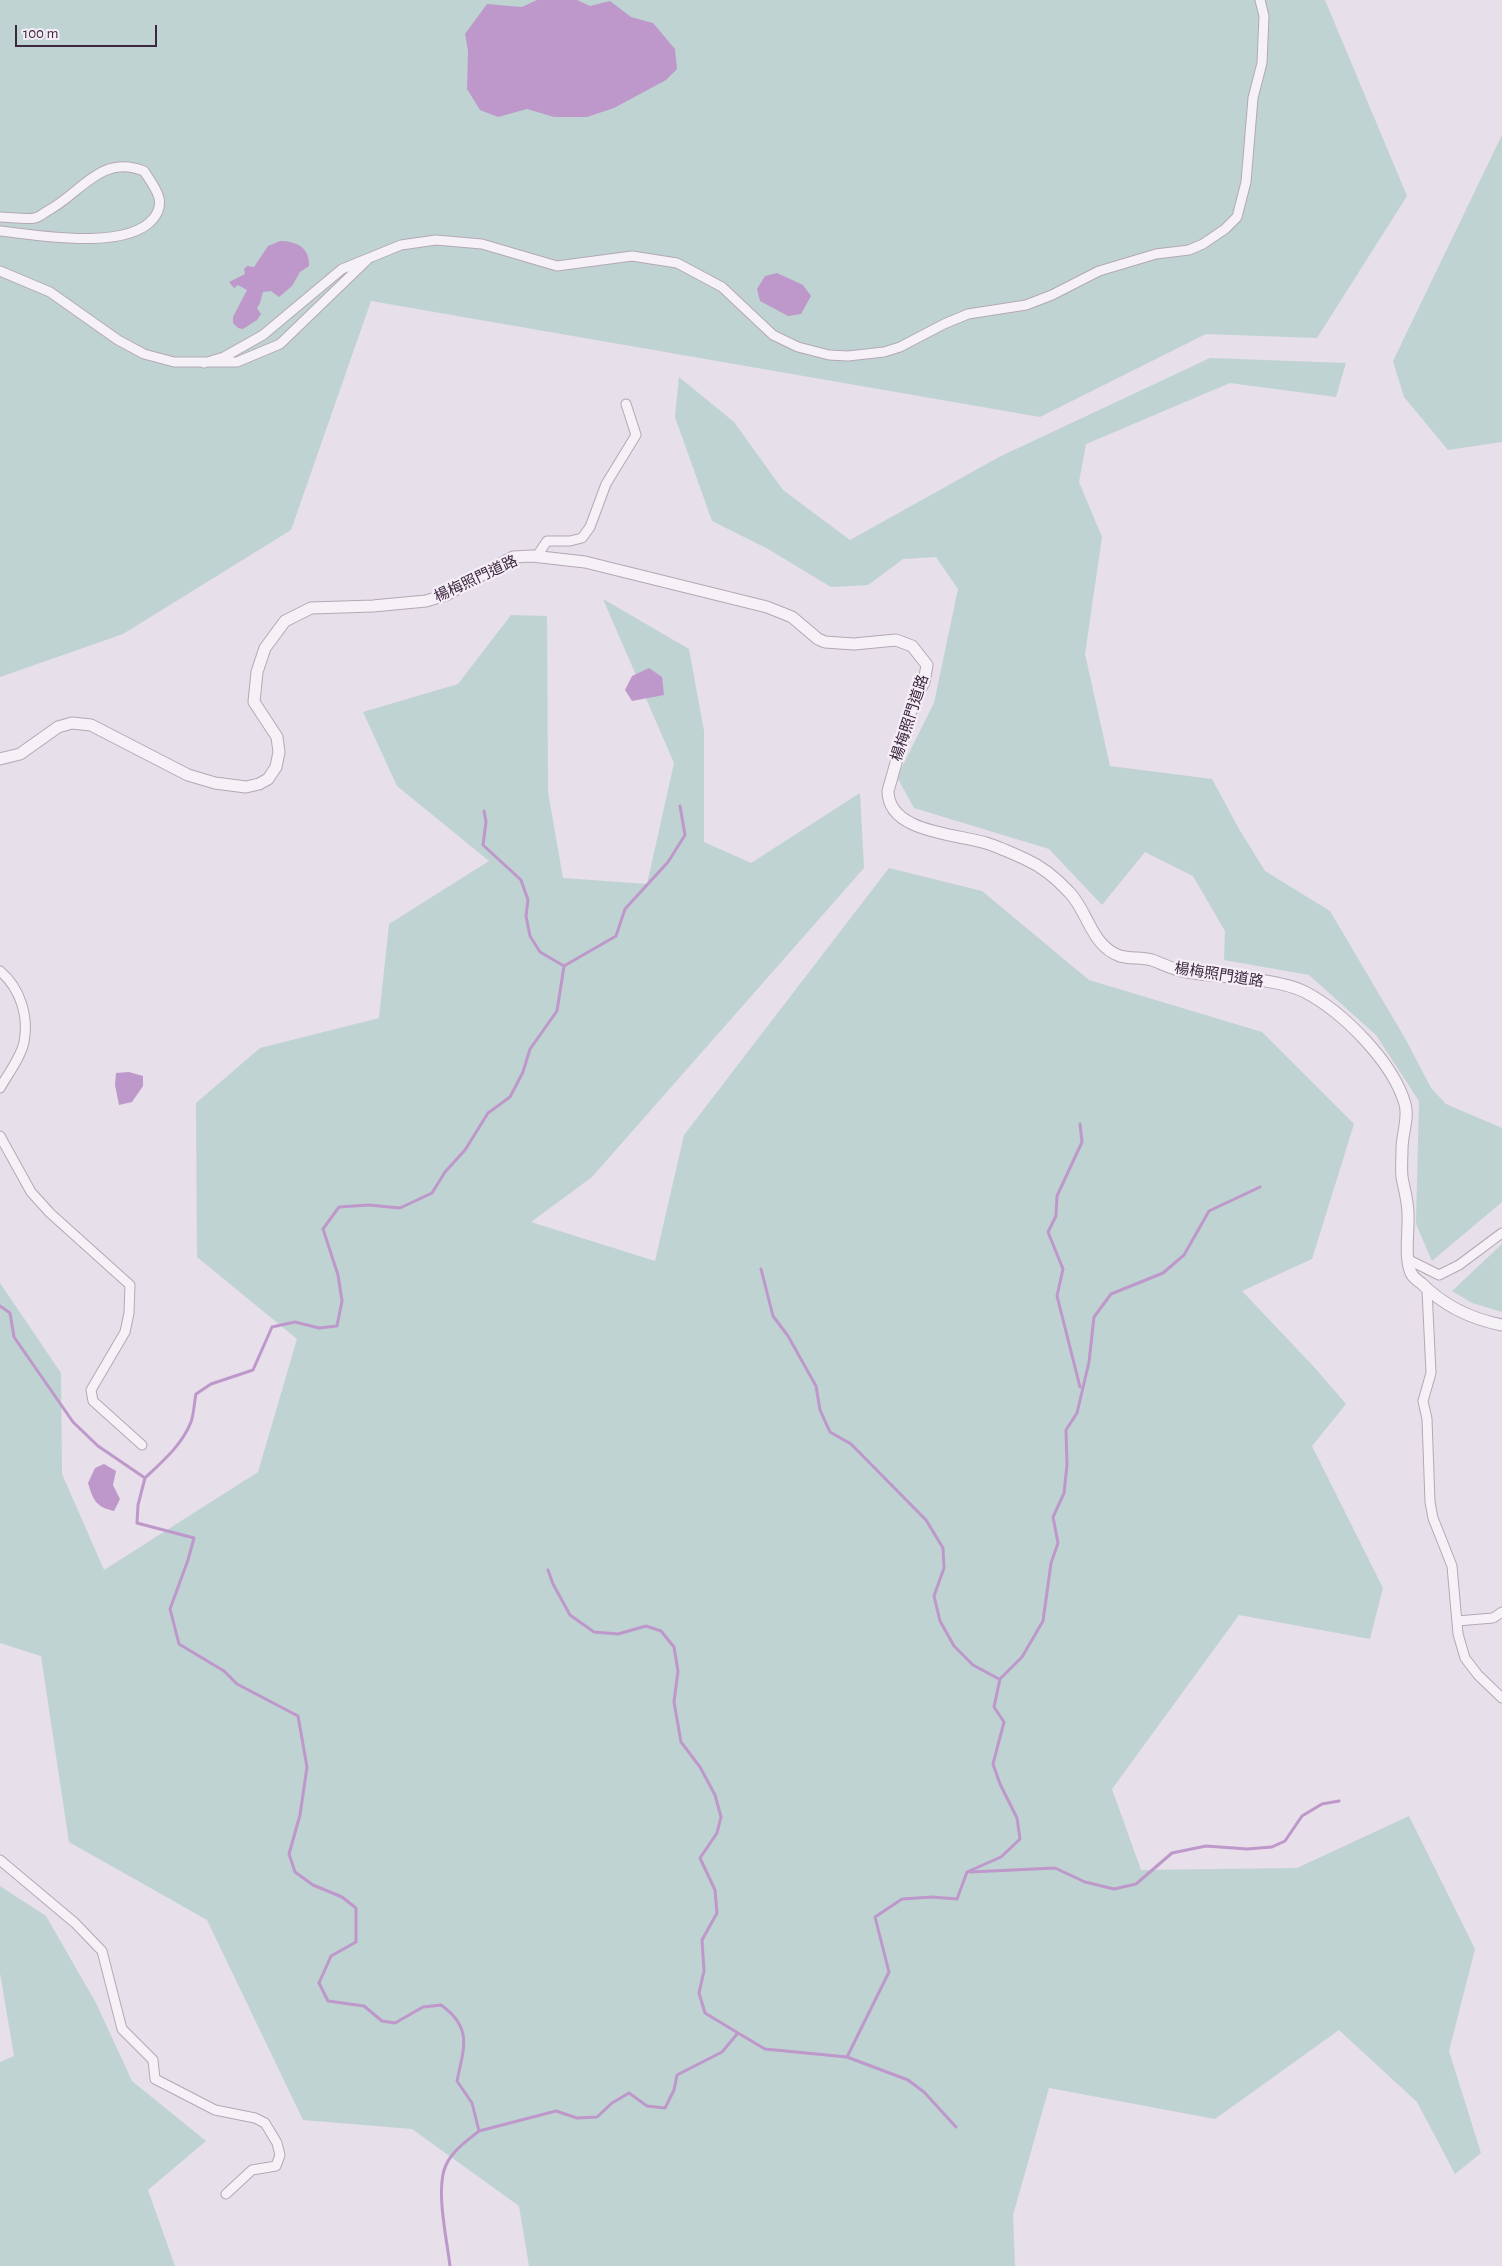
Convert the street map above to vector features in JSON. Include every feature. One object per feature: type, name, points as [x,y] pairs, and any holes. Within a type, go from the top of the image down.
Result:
[{"type":"street","points":[[204,363],[224,357],[264,335],[342,269],[401,245],[436,240],[482,244],[557,266],[632,256],[677,263],[722,287],[773,335],[798,347],[829,356],[884,352],[900,347],[968,314],[1026,305],[1052,295],[1099,271],[1156,254],[1189,250],[1203,244],[1225,229],[1237,217],[1246,182],[1253,98],[1262,63],[1264,16],[1260,0]]},
{"type":"street","points":[[0,217],[35,218],[62,203],[80,185],[110,168],[130,165],[144,171],[159,198],[159,211],[146,227],[112,238],[72,238],[0,232]]},
{"type":"street","points":[[0,271],[50,292],[118,340],[144,354],[174,362],[237,362],[280,344],[330,298],[370,257]]},
{"type":"street","points":[[537,556],[547,541],[570,541],[582,538],[590,527],[606,484],[636,435],[626,404]]},
{"type":"street","name":"楊梅照門道路","points":[[0,759],[20,754],[58,727],[72,723],[91,725],[188,775],[215,783],[230,785],[246,787],[259,784],[268,779],[276,767],[279,752],[276,737],[254,702],[257,672],[264,648],[285,622],[310,608],[373,606],[426,601],[446,596],[514,557],[537,556],[585,562],[767,607],[792,617],[818,639],[825,642],[854,644],[896,640],[912,646],[927,665],[924,682],[913,703],[888,792],[888,802],[892,808],[902,818],[920,827],[985,843],[1026,860],[1046,871],[1070,893],[1095,935],[1104,946],[1120,956],[1150,960],[1185,972],[1266,982],[1304,992],[1331,1010],[1378,1053],[1399,1089],[1406,1106],[1406,1123],[1402,1136],[1402,1176],[1408,1215],[1406,1232],[1412,1274],[1427,1290],[1449,1306],[1471,1317],[1502,1325]]},
{"type":"street","points":[[0,971],[10,980],[22,1001],[25,1024],[24,1043],[0,1088]]},
{"type":"street","points":[[0,1136],[31,1192],[50,1213],[130,1284],[129,1313],[125,1332],[91,1390],[93,1401],[142,1445]]},
{"type":"street","points":[[1410,1260],[1438,1274],[1459,1265],[1502,1233]]},
{"type":"street","points":[[1427,1290],[1431,1373],[1423,1401],[1427,1419],[1430,1502],[1433,1518],[1452,1566],[1457,1621],[1465,1658],[1478,1675],[1502,1698]]},
{"type":"street","points":[[1457,1621],[1493,1618],[1502,1612]]},
{"type":"street","points":[[0,1860],[75,1923],[102,1951],[122,2029],[153,2060],[155,2079],[215,2110],[255,2118],[265,2123],[280,2155],[276,2166],[252,2170],[226,2194]]},
{"type":"shaded area","points":[[0,0],[1325,0],[1407,196],[1317,338],[1206,334],[1040,417],[371,301],[291,530],[123,634],[0,677]]},
{"type":"shaded area","points":[[537,0],[577,0],[590,6],[610,1],[631,17],[653,23],[675,49],[677,69],[666,80],[614,108],[587,117],[554,117],[527,109],[498,117],[480,110],[467,89],[468,51],[465,34],[487,4],[522,7]]},
{"type":"shaded area","points":[[1502,135],[1502,442],[1448,450],[1404,397],[1393,361]]},
{"type":"shaded area","points":[[280,241],[292,242],[305,250],[309,266],[300,272],[292,286],[279,297],[271,291],[263,292],[257,308],[261,314],[257,320],[243,329],[238,328],[233,323],[233,317],[247,290],[238,285],[234,288],[229,282],[245,274],[244,269],[247,266],[254,267],[268,246]]},
{"type":"shaded area","points":[[777,273],[803,285],[811,296],[801,314],[788,316],[760,301],[757,289],[765,276]]},
{"type":"shaded area","points":[[1210,358],[1346,363],[1336,397],[1230,383],[1086,444],[1079,482],[1102,537],[1085,654],[1110,766],[1212,779],[1239,829],[1265,871],[1330,911],[1406,1040],[1431,1088],[1446,1104],[1502,1128],[1502,1202],[1432,1261],[1416,1224],[1419,1101],[1376,1035],[1309,975],[1224,960],[1225,931],[1193,876],[1145,852],[1102,905],[1049,849],[914,808],[897,777],[934,703],[958,589],[936,557],[903,559],[868,585],[831,587],[768,549],[712,521],[675,417],[679,377],[734,422],[783,490],[850,540],[999,457]]},
{"type":"shaded area","points":[[603,599],[689,649],[704,731],[704,842],[751,863],[860,793],[864,868],[592,1177],[531,1222],[655,1261],[684,1135],[889,868],[982,891],[1089,980],[1262,1032],[1354,1124],[1312,1259],[1242,1291],[1315,1368],[1346,1404],[1312,1446],[1383,1588],[1370,1639],[1239,1615],[1112,1789],[1141,1870],[1297,1868],[1409,1816],[1475,1949],[1449,2051],[1481,2153],[1455,2174],[1417,2102],[1339,2030],[1215,2119],[1049,2088],[1013,2215],[1015,2266],[529,2266],[519,2206],[412,2129],[303,2120],[207,1920],[69,1842],[41,1656],[0,1643],[0,1283],[61,1373],[62,1474],[104,1570],[258,1472],[297,1339],[197,1257],[196,1103],[260,1048],[379,1018],[389,924],[489,861],[397,786],[363,712],[458,684],[511,615],[547,616],[548,792],[563,878],[647,884],[674,763]]},
{"type":"shaded area","points":[[649,668],[662,677],[664,695],[632,701],[625,690],[632,676]]},
{"type":"shaded area","points":[[129,1072],[143,1076],[143,1086],[132,1102],[119,1105],[115,1085],[116,1073]]},
{"type":"shaded area","points":[[1502,1244],[1502,1312],[1472,1303],[1452,1291]]},
{"type":"shaded area","points":[[104,1464],[116,1471],[113,1485],[120,1499],[114,1511],[96,1502],[88,1483],[95,1468]]},
{"type":"shaded area","points":[[0,1886],[46,1916],[96,2003],[132,2081],[206,2141],[148,2190],[175,2266],[0,2266],[0,2062],[14,2056],[0,1973]]},
{"type":"waterway","points":[[145,1478],[171,1453],[187,1430],[192,1419],[196,1394],[211,1384],[253,1370],[272,1327],[295,1322],[319,1328],[337,1326],[342,1301],[338,1275],[323,1229],[339,1207],[369,1205],[400,1208],[432,1193],[445,1172],[465,1150],[488,1113],[510,1097],[523,1072],[530,1049],[557,1011],[564,966],[616,936],[625,909],[668,862],[685,835],[680,806]]},
{"type":"waterway","points":[[484,811],[486,822],[483,845],[521,880],[528,900],[526,916],[530,936],[540,952],[564,966]]},
{"type":"waterway","points":[[1080,1124],[1082,1142],[1057,1196],[1056,1216],[1048,1232],[1063,1269],[1057,1296],[1080,1387]]},
{"type":"waterway","points":[[479,2131],[556,2111],[577,2118],[597,2117],[612,2103],[629,2093],[647,2106],[665,2108],[674,2090],[677,2075],[722,2052],[738,2033],[765,2049],[847,2057],[889,1972],[875,1917],[902,1899],[932,1897],[957,1899],[967,1872],[1001,1857],[1020,1839],[1017,1818],[1000,1784],[993,1764],[1004,1722],[994,1707],[1000,1679],[1022,1657],[1043,1621],[1051,1563],[1058,1543],[1053,1517],[1064,1493],[1067,1465],[1066,1430],[1077,1413],[1089,1362],[1094,1317],[1111,1294],[1163,1273],[1184,1255],[1209,1211],[1260,1187]]},
{"type":"waterway","points":[[761,1269],[773,1316],[788,1336],[816,1386],[820,1410],[830,1432],[851,1444],[926,1520],[943,1548],[944,1568],[934,1596],[940,1621],[954,1646],[973,1665],[999,1679]]},
{"type":"waterway","points":[[0,1306],[10,1313],[14,1337],[73,1422],[98,1446],[145,1478],[138,1505],[137,1523],[194,1538],[170,1609],[179,1644],[224,1671],[237,1684],[298,1716],[307,1767],[300,1815],[289,1854],[295,1872],[313,1885],[342,1897],[356,1908],[356,1942],[331,1956],[319,1983],[328,2001],[364,2006],[382,2021],[395,2023],[423,2007],[441,2005],[451,2013],[462,2030],[464,2039],[457,2081],[472,2103],[479,2131],[452,2155],[443,2175],[442,2200],[450,2266]]},
{"type":"waterway","points":[[548,1570],[553,1584],[570,1615],[594,1632],[618,1634],[646,1626],[661,1631],[674,1647],[678,1671],[674,1702],[681,1742],[700,1767],[715,1795],[721,1817],[717,1833],[700,1858],[715,1890],[717,1913],[702,1940],[704,1971],[699,1993],[705,2013],[738,2033]]},
{"type":"waterway","points":[[970,1872],[1055,1868],[1085,1882],[1114,1889],[1136,1884],[1172,1853],[1206,1846],[1247,1849],[1272,1847],[1285,1841],[1302,1816],[1322,1804],[1339,1801]]},
{"type":"waterway","points":[[847,2057],[908,2080],[924,2092],[956,2127]]}]
